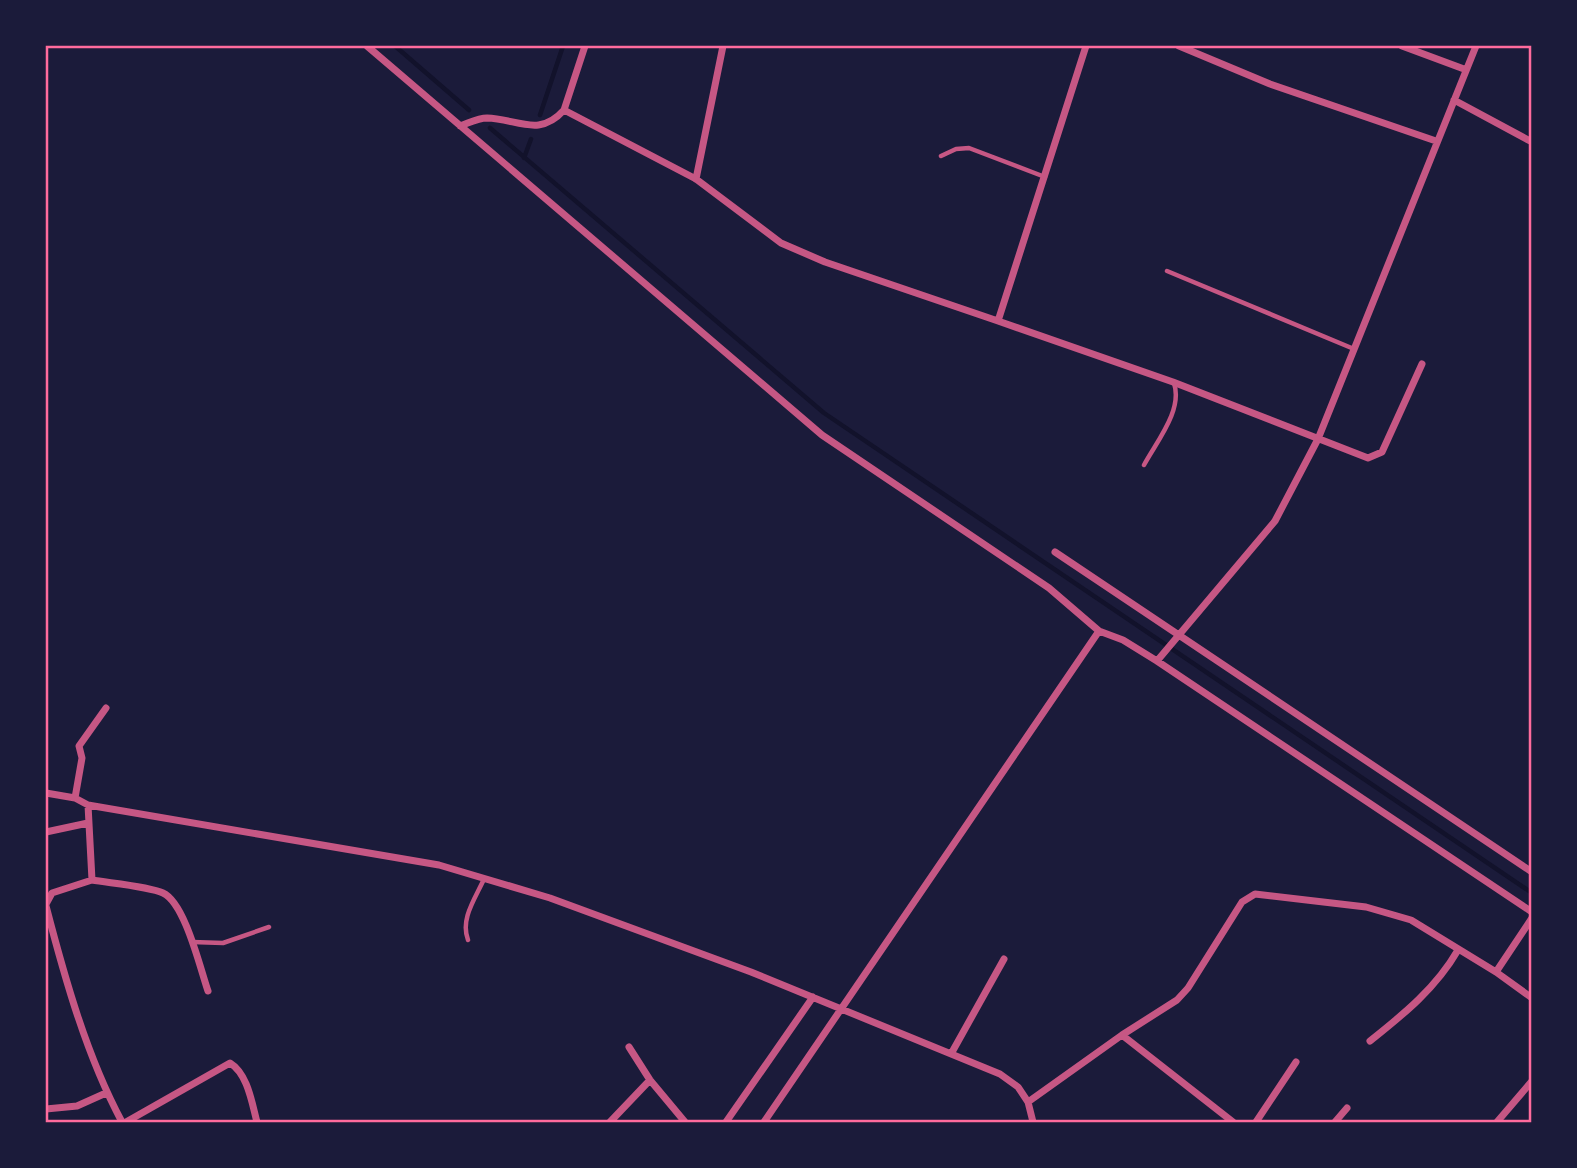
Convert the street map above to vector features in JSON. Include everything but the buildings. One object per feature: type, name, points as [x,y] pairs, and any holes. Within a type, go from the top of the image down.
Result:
[{"type":"street","points":[[368,46],[822,435],[1049,588],[1099,631],[1123,640],[1157,661],[1531,912]]},
{"type":"street","points":[[460,126],[485,118],[537,127],[557,119],[564,110],[585,46]]},
{"type":"street","points":[[696,179],[722,46]]},
{"type":"street","points":[[998,321],[1086,46]]},
{"type":"street","points":[[1179,46],[1270,84],[1436,141]]},
{"type":"street","points":[[1402,46],[1464,69]]},
{"type":"street","points":[[1157,661],[1275,521],[1318,439],[1464,69],[1476,46]]},
{"type":"street","points":[[1454,100],[1531,142]]},
{"type":"street","points":[[564,110],[696,179],[781,243],[825,262],[1174,382],[1368,458],[1377,457],[1382,452],[1422,364]]},
{"type":"street","points":[[1055,552],[1531,872]]},
{"type":"street","points":[[764,1122],[837,1008],[1099,631]]},
{"type":"street","points":[[75,798],[82,758],[79,746],[106,708]]},
{"type":"street","points":[[46,793],[75,798],[88,805],[393,855],[484,878],[562,903],[815,998],[1000,1074],[1018,1087],[1028,1102],[1033,1122]]},
{"type":"street","points":[[88,805],[92,880]]},
{"type":"street","points":[[46,832],[88,822]]},
{"type":"street","points":[[208,991],[177,907],[164,893],[92,880],[52,893],[46,905],[106,1093],[124,1122],[230,1063],[238,1069],[248,1089],[257,1122]]},
{"type":"street","points":[[1028,1102],[1122,1035],[1177,1000],[1188,988],[1248,895],[1366,907],[1411,920],[1496,972],[1531,998]]},
{"type":"street","points":[[1496,972],[1531,918]]},
{"type":"street","points":[[1370,1041],[1431,988],[1458,950]]},
{"type":"street","points":[[951,1054],[1004,959]]},
{"type":"street","points":[[726,1122],[815,998]]},
{"type":"street","points":[[1122,1035],[1233,1122]]},
{"type":"street","points":[[629,1046],[650,1080],[685,1122]]},
{"type":"street","points":[[1256,1122],[1296,1062]]},
{"type":"street","points":[[610,1122],[650,1080]]},
{"type":"street","points":[[1497,1122],[1531,1081]]},
{"type":"street","points":[[46,1109],[77,1106],[106,1093]]},
{"type":"street","points":[[1335,1122],[1347,1108]]},
{"type":"lane","points":[[941,156],[956,149],[969,148],[1046,177]]},
{"type":"lane","points":[[1167,271],[1354,349]]},
{"type":"lane","points":[[1144,465],[1174,409],[1178,395],[1174,382]]},
{"type":"lane","points":[[468,940],[464,927],[466,918],[484,878]]},
{"type":"lane","points":[[191,942],[223,943],[269,928]]},
{"type":"waterway","points":[[395,46],[469,110]]},
{"type":"waterway","points":[[540,115],[563,46]]},
{"type":"waterway","points":[[490,128],[824,413],[1532,893]]},
{"type":"waterway","points":[[524,158],[531,139]]}]
